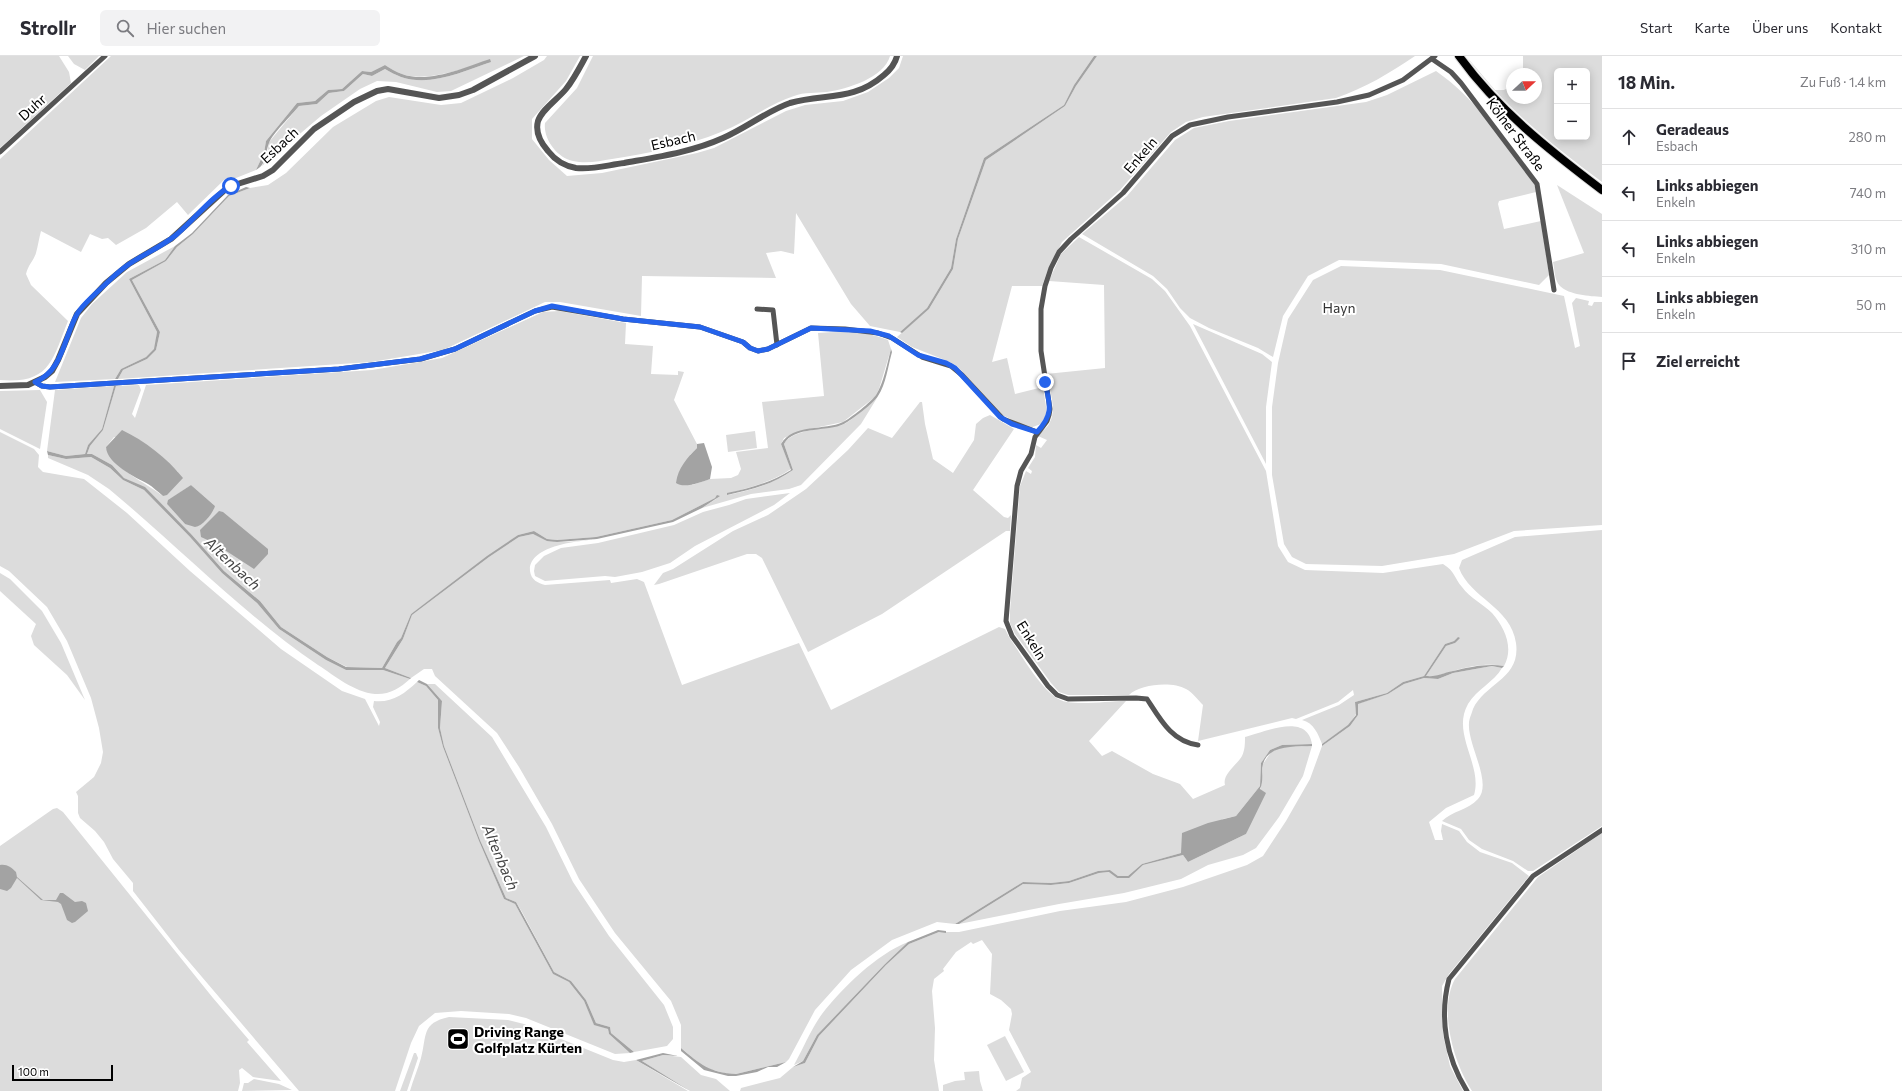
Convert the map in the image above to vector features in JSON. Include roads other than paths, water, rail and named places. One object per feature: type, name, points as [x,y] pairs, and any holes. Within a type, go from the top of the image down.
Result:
[{"type":"main road","name":"Kölner Straße","points":[[1459,56],[1477,81],[1515,120],[1602,190]]},
{"type":"street","name":"Duhr","points":[[0,152],[105,56]]},
{"type":"street","name":"Esbach","points":[[35,382],[45,377],[52,371],[78,314],[106,283],[125,268],[171,239],[228,188],[263,176],[273,170],[306,137],[332,117],[371,93],[383,90],[394,90],[439,98],[459,95],[473,90],[535,56]]},
{"type":"street","name":"Esbach","points":[[586,56],[567,88],[540,117],[537,126],[538,134],[542,143],[556,160],[570,167],[584,168],[638,160],[702,146],[727,136],[788,104],[799,101],[842,96],[873,84],[893,66],[897,56]]},
{"type":"street","name":"Kölner Straße","points":[[1434,58],[1451,72],[1461,83],[1537,184],[1554,290]]},
{"type":"street","name":"Enkeln","points":[[1198,745],[1189,744],[1176,737],[1163,724],[1146,699],[1068,699],[1057,695],[1048,686],[1012,636],[1006,621],[1017,486],[1021,471],[1030,454],[1037,432],[1047,421],[1050,409],[1042,359],[1040,319],[1043,294],[1051,268],[1064,246],[1124,193],[1172,136],[1190,125],[1337,102],[1369,95],[1403,80],[1434,58]]},
{"type":"street","points":[[0,386],[20,386],[35,382],[42,386],[50,387],[221,377],[355,368],[420,359],[455,349],[535,311],[552,306],[623,319],[700,327],[743,342],[756,351],[764,350],[777,345],[811,328],[858,330],[883,334],[892,338],[918,355],[946,363],[955,368],[1000,417],[1016,426],[1037,432]]},
{"type":"street","points":[[757,309],[773,310],[777,345]]},
{"type":"street","points":[[1467,1091],[1454,1066],[1447,1039],[1444,1016],[1445,993],[1449,979],[1533,876],[1602,830]]},
{"type":"place","name":"Driving Range Golfplatz Kürten","points":[[458,1039]]},
{"type":"park label","name":"Hayn","points":[[1339,307]]},
{"type":"water label","name":"Altenbach","points":[[233,563]]},
{"type":"water label","name":"Altenbach","points":[[501,857]]}]
